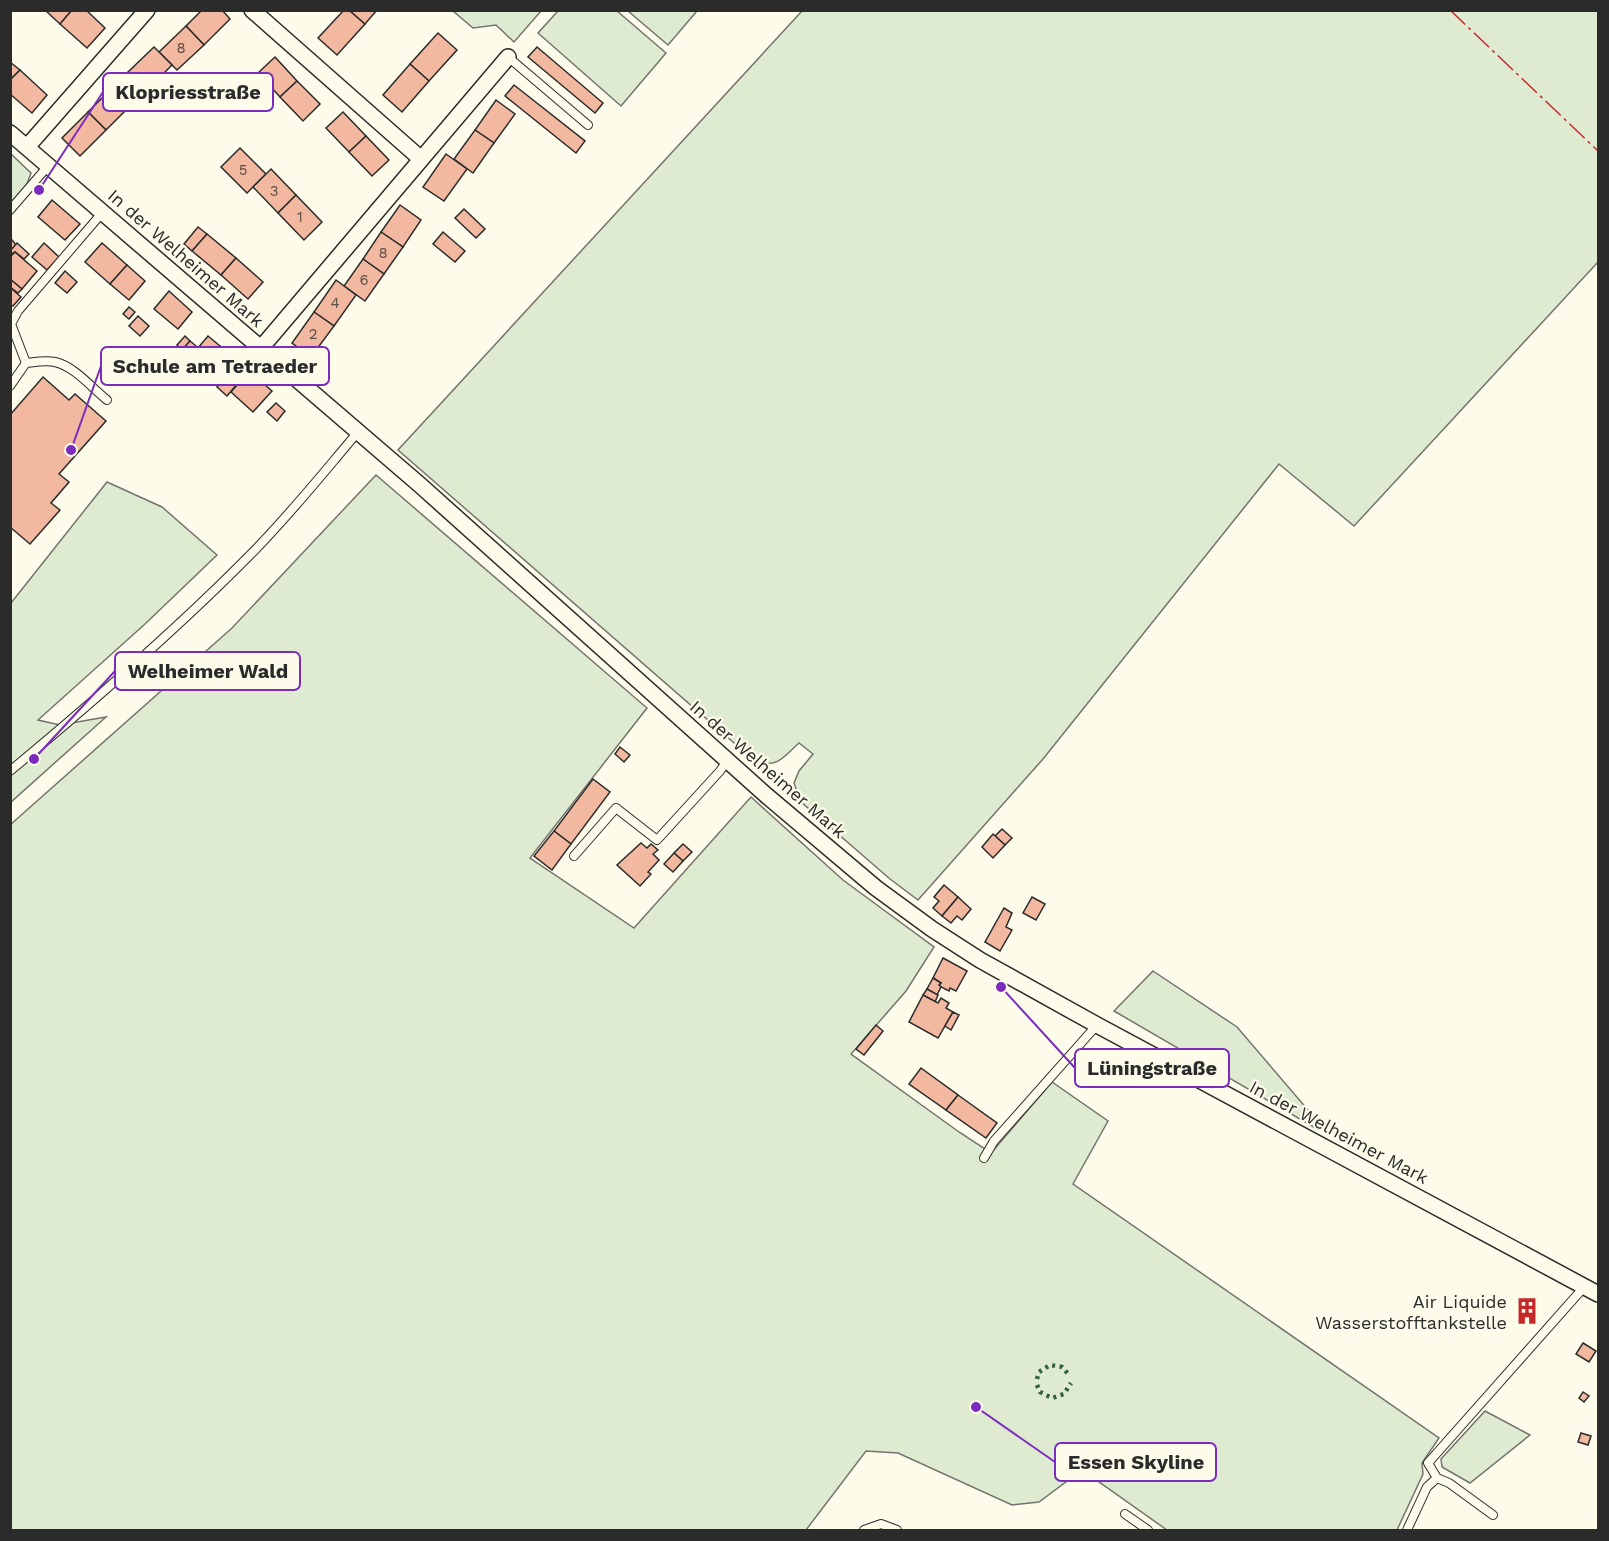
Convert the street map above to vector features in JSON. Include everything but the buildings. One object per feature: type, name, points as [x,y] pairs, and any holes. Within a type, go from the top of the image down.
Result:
[{"type":"street","points":[[27,147],[147,10]]},
{"type":"street","points":[[252,10],[421,159]]},
{"type":"street","points":[[261,348],[508,57]]},
{"type":"street","name":"In der Welheimer Mark","points":[[10,133],[358,432],[727,761],[876,888],[932,929],[980,960],[1097,1025],[1599,1293]]},
{"type":"lane","points":[[508,57],[588,125]]},
{"type":"lane","points":[[10,210],[49,166]]},
{"type":"lane","points":[[26,363],[11,324],[18,310],[102,213]]},
{"type":"lane","points":[[10,386],[26,363],[56,362],[68,368],[107,400]]},
{"type":"lane","points":[[10,771],[76,717],[218,587],[290,511],[358,432]]},
{"type":"lane","points":[[574,856],[616,808],[657,840],[727,761]]},
{"type":"lane","points":[[984,1158],[994,1141],[1097,1025]]},
{"type":"lane","points":[[1493,1515],[1449,1483],[1437,1478],[1428,1463],[1585,1286]]},
{"type":"lane","points":[[1407,1530],[1427,1487],[1437,1478]]},
{"type":"lane","points":[[1125,1514],[1148,1530]]},
{"type":"lane","points":[[864,1530],[881,1524],[897,1530]]},
{"type":"green space","points":[[453,11],[541,11],[514,42],[496,25],[473,28]]},
{"type":"green space","points":[[558,11],[617,11],[666,53],[621,106],[538,33]]},
{"type":"green space","points":[[628,11],[697,11],[668,45]]},
{"type":"green space","points":[[802,11],[1598,11],[1598,262],[1354,526],[1279,464],[1043,759],[918,900],[890,879],[800,801],[794,783],[799,771],[813,754],[799,743],[776,762],[756,762],[398,450]]},
{"type":"green space","points":[[11,154],[31,173],[27,184],[11,203]]},
{"type":"green space","points":[[376,475],[647,708],[530,858],[634,928],[751,797],[843,880],[934,947],[906,991],[851,1054],[991,1153],[1052,1082],[1108,1121],[1073,1184],[1439,1438],[1422,1463],[1423,1474],[1397,1530],[1167,1530],[1082,1470],[1039,1502],[1012,1505],[898,1453],[866,1451],[806,1530],[11,1530],[10,825],[232,628]]},
{"type":"green space","points":[[107,482],[162,507],[217,555],[145,624],[38,720],[60,725],[106,717],[11,802],[11,603]]},
{"type":"green space","points":[[1153,971],[1237,1027],[1320,1124],[1317,1129],[1114,1011]]},
{"type":"green space","points":[[1485,1411],[1530,1435],[1470,1483],[1442,1467],[1441,1459]]},
{"type":"hedge","points":[[1037,1379],[1039,1372],[1050,1365],[1062,1367],[1070,1376]]},
{"type":"hedge","points":[[1037,1385],[1040,1392],[1052,1398],[1064,1394],[1071,1383]]},
{"type":"power","points":[[1450,10],[1598,151]]},
{"type":"place","name":"Klopriesstraße","points":[[39,190]]},
{"type":"place","name":"Schule am Tetraeder","points":[[71,450]]},
{"type":"place","name":"Welheimer Wald","points":[[34,759]]},
{"type":"place","name":"Lüningstraße","points":[[1001,987]]},
{"type":"place","name":"Air Liquide Wasserstofftankstelle","points":[[1527,1311]]},
{"type":"place","name":"Essen Skyline","points":[[976,1407]]}]
